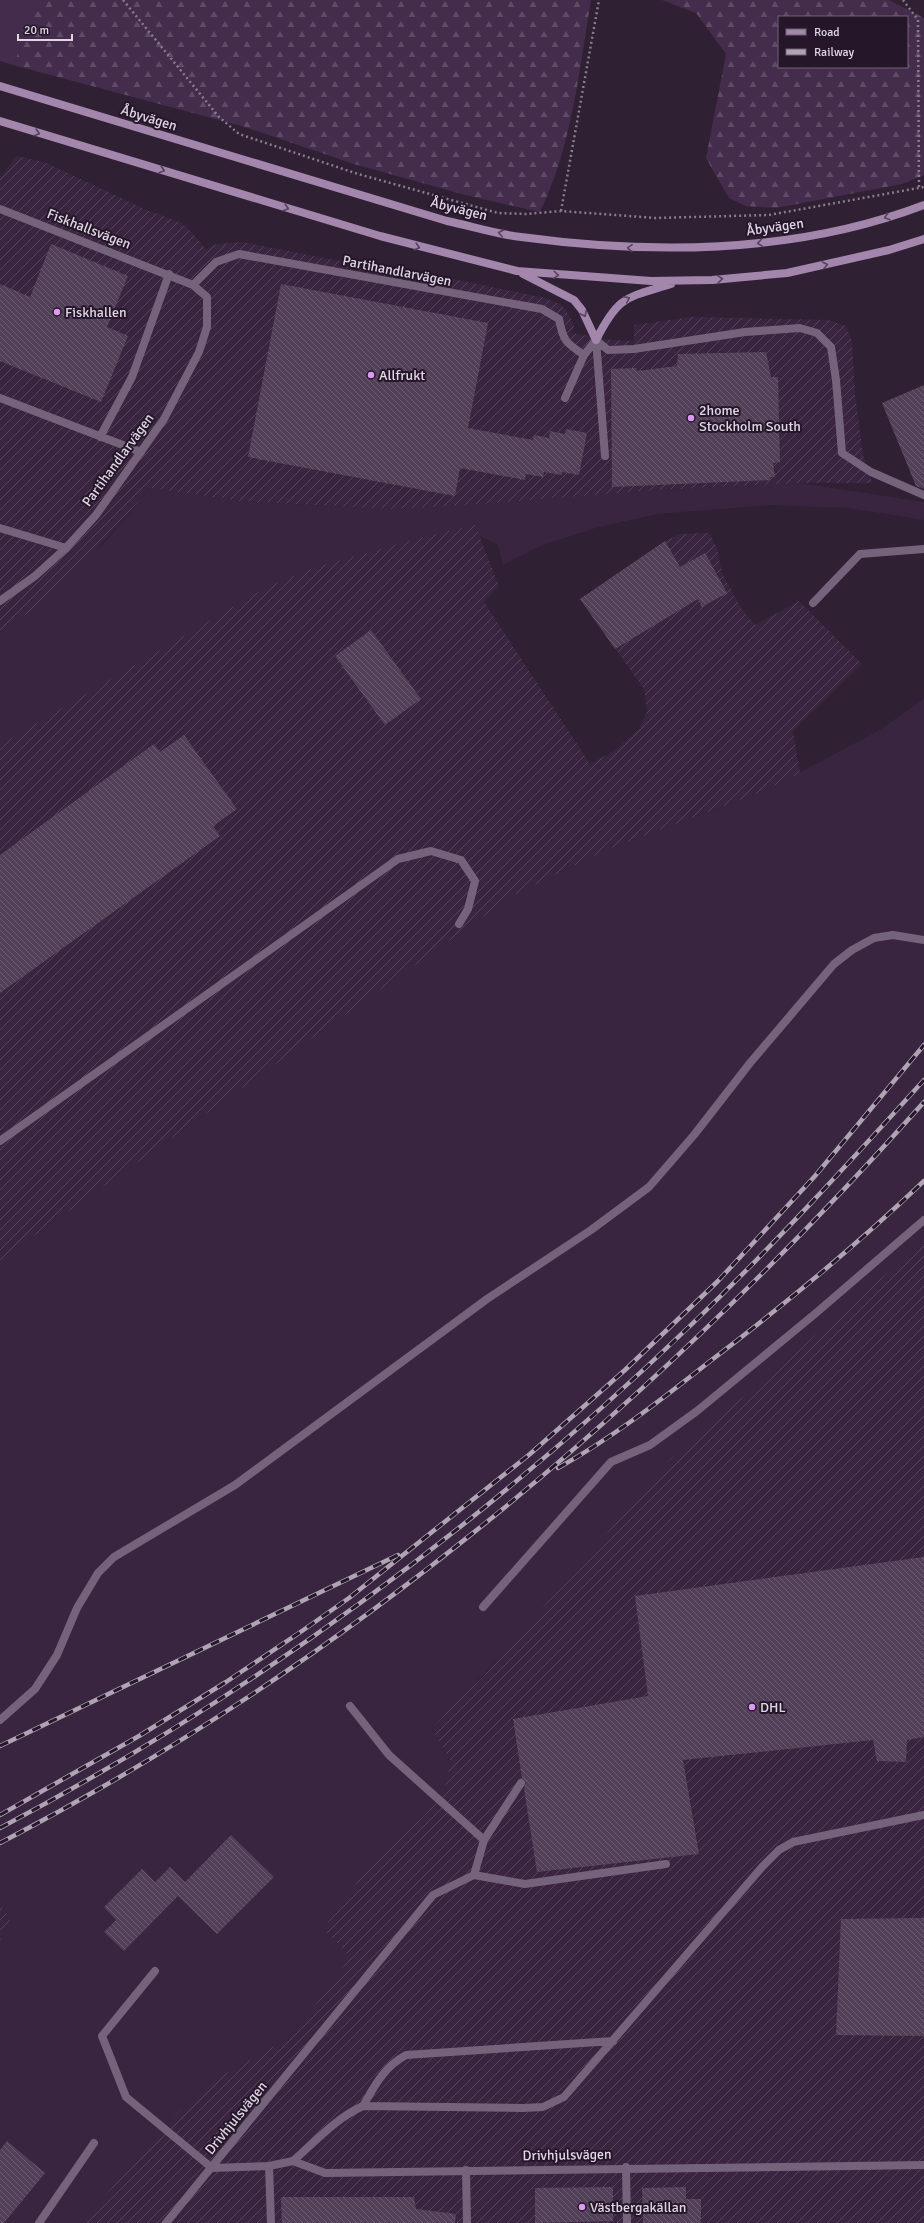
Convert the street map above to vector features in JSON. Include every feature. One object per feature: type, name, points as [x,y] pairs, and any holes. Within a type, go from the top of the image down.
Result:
[{"type":"street","name":"Åbyvägen","points":[[0,86],[447,221],[519,237],[629,248],[705,248],[758,243],[824,233],[869,222],[924,205]]},
{"type":"street","points":[[0,121],[380,236],[517,272],[592,279],[681,281],[787,273],[882,252],[924,239]]},
{"type":"street","name":"Fiskhallsvägen","points":[[0,209],[169,274]]},
{"type":"street","name":"Partihandlarvägen","points":[[194,285],[216,262],[239,254],[542,310],[559,319],[561,334],[566,344],[584,355]]},
{"type":"street","points":[[517,272],[574,300],[582,310],[596,340],[605,456]]},
{"type":"street","points":[[100,437],[132,377],[169,274]]},
{"type":"street","name":"Partihandlarvägen","points":[[0,601],[35,576],[66,548],[96,515],[164,419],[199,352],[207,327],[207,297],[194,285],[169,274]]},
{"type":"street","points":[[565,398],[584,355],[596,340],[610,314],[621,302],[628,298],[681,281]]},
{"type":"street","points":[[596,340],[608,350],[634,349],[753,331],[800,328],[817,333],[831,347],[836,380],[842,453],[871,472],[924,495]]},
{"type":"street","points":[[0,398],[141,452]]},
{"type":"street","points":[[0,528],[66,548]]},
{"type":"street","points":[[813,603],[860,554],[924,548]]},
{"type":"street","points":[[0,1141],[398,859],[431,851],[461,860],[475,881],[468,908],[459,924]]},
{"type":"street","points":[[0,1720],[35,1689],[56,1655],[77,1608],[98,1573],[114,1557],[235,1485],[487,1299],[591,1230],[649,1187],[694,1135],[774,1034],[834,964],[852,950],[874,938],[894,935],[924,940]]},
{"type":"street","points":[[483,1607],[612,1462],[650,1445],[697,1411],[816,1314],[924,1220]]},
{"type":"street","points":[[350,1706],[389,1755],[484,1840]]},
{"type":"street","points":[[521,1783],[484,1840],[474,1875],[525,1884],[666,1864]]},
{"type":"street","points":[[293,2161],[336,2122],[351,2111],[363,2106],[543,2107],[564,2097],[762,1867],[779,1850],[793,1842],[924,1815]]},
{"type":"street","name":"Drivhjulsvägen","points":[[166,2223],[433,1895],[474,1875]]},
{"type":"street","points":[[155,1971],[102,2036],[126,2096],[212,2168]]},
{"type":"street","points":[[363,2106],[381,2075],[394,2062],[406,2055],[613,2040]]},
{"type":"street","points":[[39,2223],[94,2143]]},
{"type":"street","name":"Drivhjulsvägen","points":[[212,2168],[269,2166],[293,2161],[325,2173],[626,2167],[924,2165]]},
{"type":"street","points":[[269,2166],[271,2223]]},
{"type":"street","points":[[626,2167],[627,2223]]},
{"type":"street","points":[[466,2170],[467,2223]]},
{"type":"path","points":[[123,0],[219,118],[238,134],[358,174],[498,213],[526,214],[561,211],[655,218],[770,215],[924,187]]},
{"type":"path","points":[[561,211],[599,0]]},
{"type":"path","points":[[903,0],[918,20],[919,189]]},
{"type":"shaded area","points":[[16,156],[44,162],[147,210],[182,223],[199,240],[206,250],[216,244],[242,242],[411,275],[439,276],[545,298],[562,305],[574,326],[572,333],[613,340],[634,341],[634,325],[691,317],[828,320],[846,326],[852,341],[855,394],[863,455],[872,483],[800,483],[643,491],[455,506],[386,509],[241,501],[150,488],[79,570],[37,607],[0,632],[0,176],[2,176]]},
{"type":"shaded area","points":[[800,483],[924,502],[924,520],[849,508],[770,505],[657,514],[599,527],[542,545],[503,565],[498,545],[469,531],[0,756],[0,632],[37,607],[105,542],[150,488],[241,501],[386,509],[643,491]]},
{"type":"shaded area","points":[[475,525],[499,586],[484,602],[590,764],[614,751],[639,729],[647,712],[644,689],[580,599],[665,541],[680,534],[709,533],[717,548],[722,573],[741,608],[755,625],[799,601],[862,664],[793,731],[800,773],[764,791],[606,850],[512,896],[0,1260],[0,745],[265,588],[313,568],[427,536]]},
{"type":"shaded area","points":[[924,699],[924,1238],[892,1269],[757,1385],[432,1729],[451,1762],[443,1794],[425,1815],[403,1834],[323,1929],[351,1957],[322,1997],[285,2040],[211,2082],[177,2113],[81,2223],[0,2223],[0,1941],[11,1921],[0,1903],[0,1260],[512,896],[606,850],[765,791],[878,731]]},
{"type":"shaded area","points":[[924,1238],[924,2223],[81,2223],[177,2113],[211,2082],[285,2040],[322,1997],[350,1957],[323,1929],[362,1876],[403,1834],[425,1815],[443,1794],[451,1762],[432,1729],[455,1703],[482,1678],[672,1458],[892,1269]]},
{"type":"shaded area","points":[[0,1903],[11,1921],[0,1941]]},
{"type":"green space","points":[[0,0],[35,0],[33,16],[13,65],[0,61]]},
{"type":"green space","points":[[35,0],[591,0],[578,81],[567,135],[551,187],[540,212],[469,196],[354,164],[242,126],[13,65],[32,18]]},
{"type":"green space","points":[[662,0],[889,0],[924,18],[924,175],[902,184],[776,208],[746,206],[729,198],[706,158],[726,54],[696,13]]},
{"type":"building","name":"Fiskhallen","points":[[51,244],[128,276],[107,327],[128,336],[101,402],[0,361],[0,284],[30,297]]},
{"type":"building","name":"Allfrukt","points":[[281,284],[488,323],[468,428],[533,440],[534,435],[549,438],[550,431],[565,434],[566,429],[587,433],[579,475],[562,472],[562,475],[544,472],[543,477],[526,474],[525,480],[460,468],[455,496],[248,457]]},
{"type":"building","name":"2home Stockholm South","points":[[766,352],[771,377],[778,377],[780,462],[773,463],[775,477],[770,477],[771,480],[612,487],[611,369],[636,368],[637,371],[677,366],[678,354]]},
{"type":"building","points":[[924,385],[924,489],[916,486],[882,403]]},
{"type":"building","points":[[665,541],[680,567],[705,553],[727,593],[702,607],[698,599],[615,649],[580,599]]},
{"type":"building","points":[[371,630],[421,699],[385,725],[335,656]]},
{"type":"building","points":[[184,735],[237,809],[213,826],[220,836],[0,993],[0,855],[154,744],[160,752]]},
{"type":"building","name":"DHL","points":[[924,1557],[924,1737],[907,1740],[906,1762],[877,1761],[873,1740],[683,1760],[699,1854],[537,1872],[524,1789],[526,1783],[522,1778],[513,1719],[648,1696],[635,1596]]},
{"type":"building","points":[[231,1835],[274,1877],[217,1934],[178,1896],[124,1951],[104,1932],[116,1920],[104,1907],[142,1869],[155,1882],[170,1867],[185,1882]]},
{"type":"building","points":[[924,1918],[924,2036],[836,2035],[841,1919]]},
{"type":"building","points":[[7,2141],[45,2173],[4,2223],[0,2223],[0,2150]]},
{"type":"building","points":[[613,2187],[613,2221],[535,2223],[535,2188]]},
{"type":"building","points":[[686,2187],[686,2199],[701,2199],[701,2223],[643,2223],[642,2188]]},
{"type":"building","points":[[281,2197],[414,2197],[416,2209],[456,2214],[455,2223],[282,2223]]},
{"type":"railway","points":[[0,1815],[139,1736],[226,1682],[302,1631],[349,1598],[530,1454],[625,1370],[718,1281],[815,1176],[924,1045]]},
{"type":"railway","points":[[0,1828],[94,1776],[186,1721],[276,1662],[364,1600],[449,1535],[533,1467],[614,1397],[692,1324],[781,1234],[924,1080]]},
{"type":"railway","points":[[0,1843],[130,1771],[256,1692],[378,1606],[496,1514],[609,1418],[718,1316],[823,1211],[924,1102]]},
{"type":"railway","points":[[558,1468],[598,1444],[636,1418],[765,1319],[846,1252],[924,1181]]},
{"type":"railway","points":[[0,1746],[398,1555]]},
{"type":"place","name":"Fiskhallen","points":[[57,312]]},
{"type":"place","name":"Allfrukt","points":[[371,375]]},
{"type":"place","name":"2home Stockholm South","points":[[691,418]]},
{"type":"place","name":"DHL","points":[[752,1707]]},
{"type":"place","name":"Västbergakällan","points":[[582,2207]]}]
